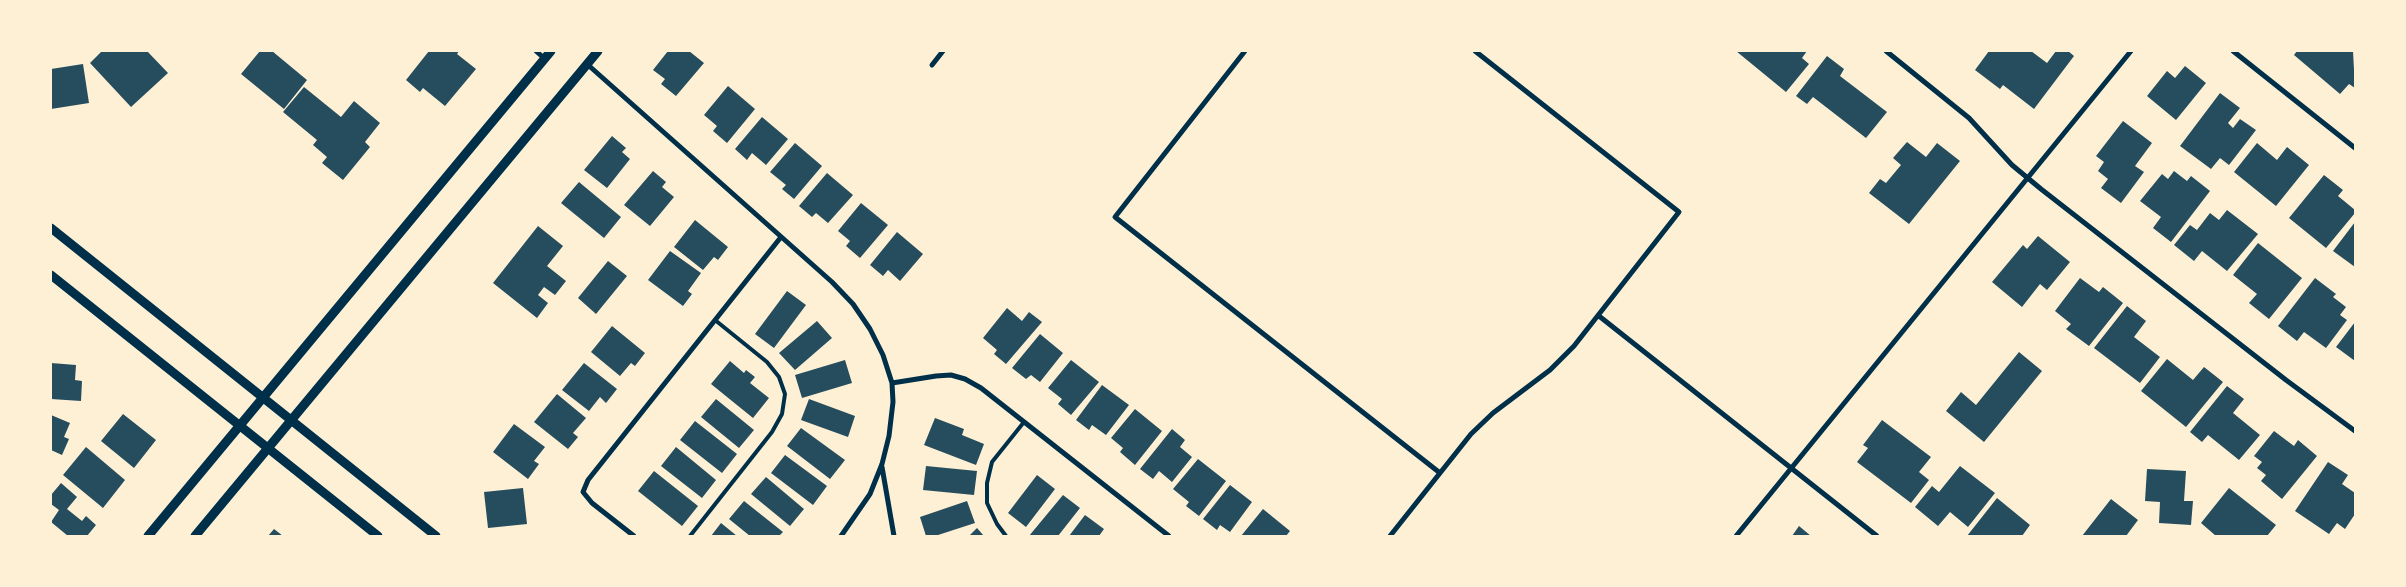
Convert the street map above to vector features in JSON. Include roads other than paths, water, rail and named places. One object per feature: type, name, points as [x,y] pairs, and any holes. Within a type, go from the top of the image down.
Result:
[{"type":"street","points":[[148,536],[548,55],[536,51]]},
{"type":"street","points":[[196,536],[598,51]]},
{"type":"street","points":[[932,65],[943,51]]},
{"type":"street","points":[[1245,51],[1115,217],[1440,473]]},
{"type":"street","points":[[1390,536],[1476,428],[1550,370],[1574,346],[1679,212],[1476,51]]},
{"type":"street","points":[[1886,51],[1969,118],[2012,165],[2027,178],[2286,380],[2355,431]]},
{"type":"street","points":[[1736,536],[2131,51]]},
{"type":"street","points":[[2233,51],[2355,148]]},
{"type":"street","points":[[588,64],[832,282],[852,304],[870,329],[883,355],[892,383],[893,402],[889,436],[882,464],[865,501],[841,536]]},
{"type":"street","points":[[51,228],[436,536]]},
{"type":"street","points":[[634,536],[592,503],[583,492],[588,480],[781,237]]},
{"type":"street","points":[[51,275],[378,536]]},
{"type":"street","points":[[1599,316],[1878,536]]},
{"type":"street","points":[[892,383],[950,375],[965,379],[1024,422],[1169,536]]},
{"type":"street","points":[[882,464],[888,511],[894,536]]},
{"type":"lane","points":[[690,536],[772,432],[782,414],[785,394],[779,377],[767,362],[715,320]]},
{"type":"lane","points":[[1006,536],[997,524],[987,503],[987,483],[992,462],[1024,422]]}]
